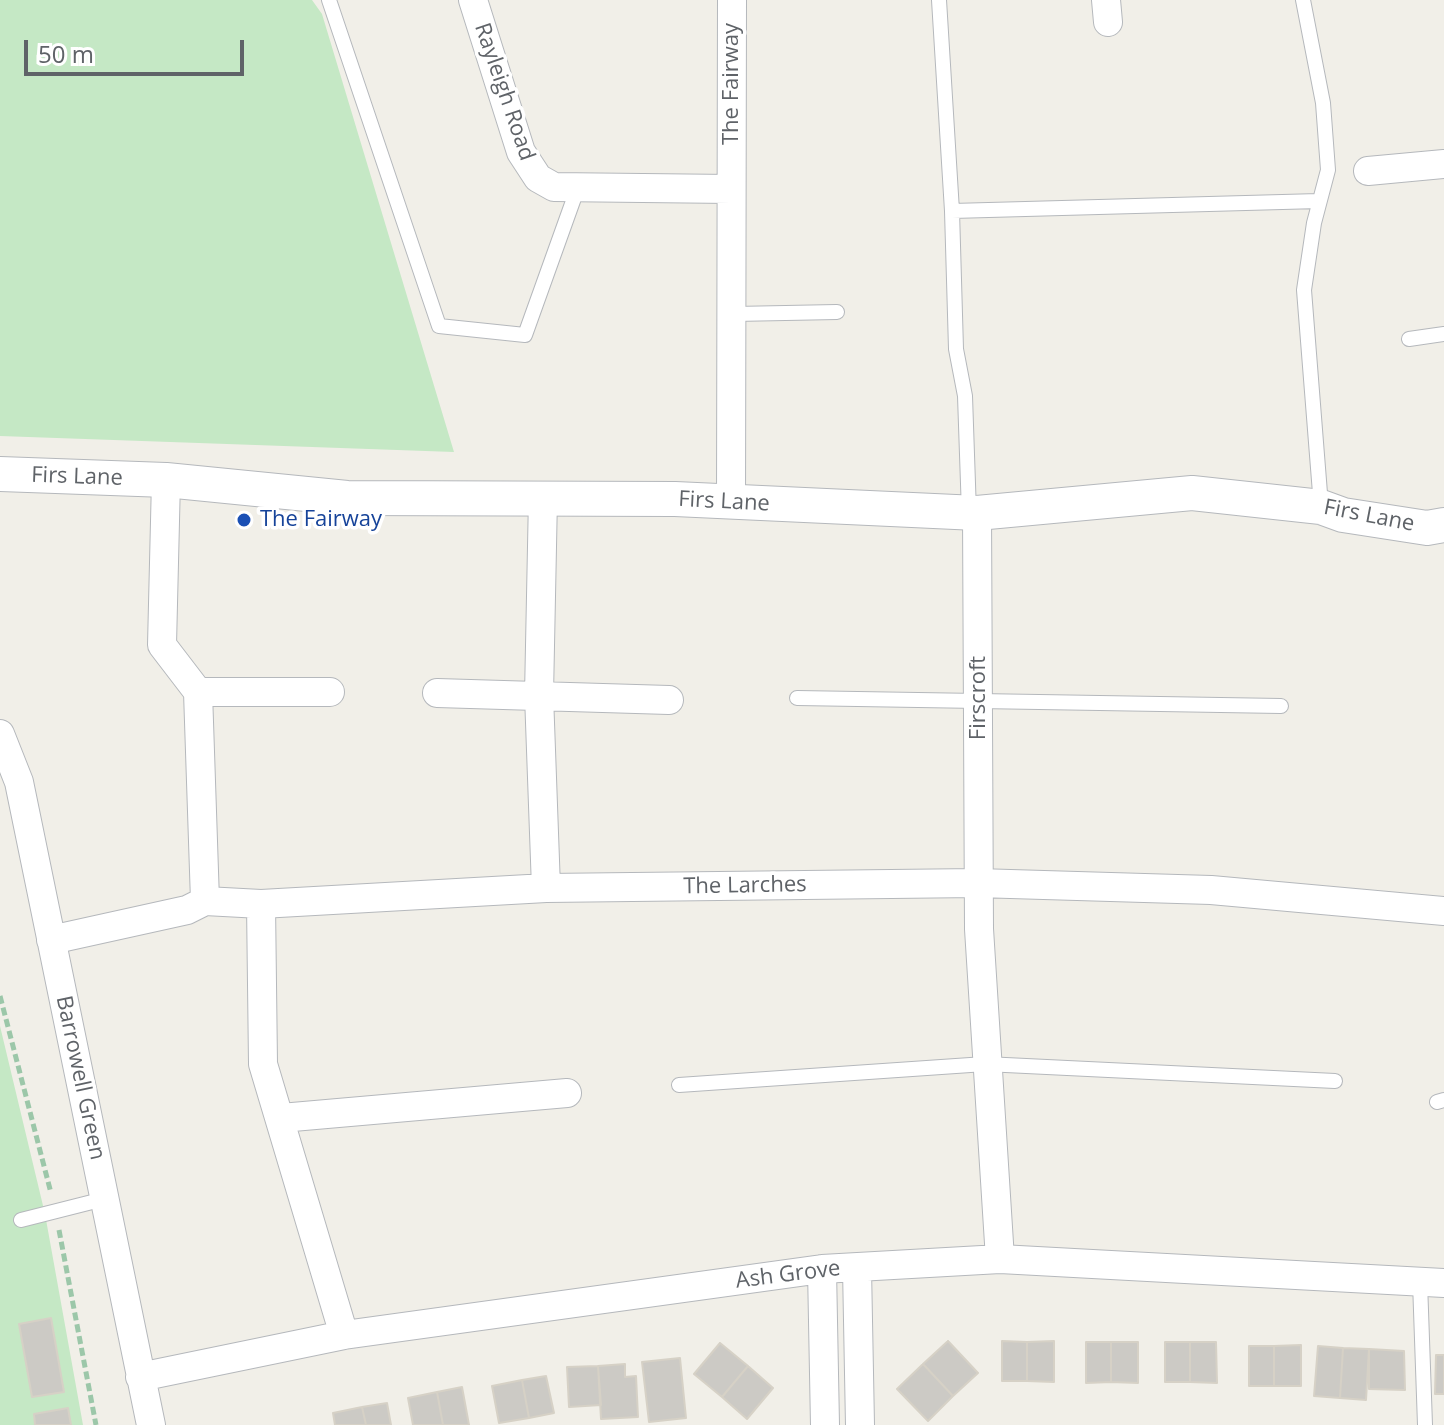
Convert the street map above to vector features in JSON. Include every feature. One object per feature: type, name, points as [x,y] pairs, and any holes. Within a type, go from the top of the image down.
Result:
[{"type":"street","name":"Rayleigh Road","points":[[473,0],[528,168],[554,187],[731,189]]},
{"type":"street","name":"The Fairway","points":[[731,503],[734,314],[732,0]]},
{"type":"street","points":[[1368,171],[1444,164]]},
{"type":"street","name":"Firs Lane","points":[[0,474],[166,480],[347,498],[543,497],[973,513],[1192,493],[1321,507],[1343,515],[1427,528],[1444,525]]},
{"type":"street","points":[[166,480],[162,645],[198,692],[205,901]]},
{"type":"street","points":[[543,497],[539,695],[546,888]]},
{"type":"street","name":"Firscroft","points":[[973,513],[980,699],[977,883],[985,1064],[1000,1259]]},
{"type":"street","points":[[198,692],[330,692]]},
{"type":"street","points":[[437,693],[669,700]]},
{"type":"street","name":"Barrowell Green","points":[[0,734],[19,782],[151,1425]]},
{"type":"street","name":"The Larches","points":[[51,940],[187,910],[205,901],[261,904],[546,888],[977,883],[1211,890],[1444,911]]},
{"type":"street","points":[[261,904],[263,1064],[344,1335]]},
{"type":"street","points":[[281,1118],[567,1093]]},
{"type":"street","name":"Ash Grove","points":[[140,1377],[344,1335],[822,1269],[1000,1259],[1432,1283]]},
{"type":"street","points":[[857,1268],[860,1425]]},
{"type":"street","points":[[822,1269],[825,1425]]},
{"type":"lane","points":[[329,0],[439,326],[525,335],[578,187]]},
{"type":"lane","points":[[939,0],[952,211],[956,349],[965,396],[973,513]]},
{"type":"lane","points":[[1303,0],[1323,103],[1328,170],[1319,201],[1304,290],[1321,507]]},
{"type":"lane","points":[[952,211],[1319,201]]},
{"type":"lane","points":[[734,314],[837,312]]},
{"type":"lane","points":[[1409,339],[1444,334]]},
{"type":"lane","points":[[797,698],[1281,706]]},
{"type":"lane","points":[[679,1085],[985,1064],[1335,1081]]},
{"type":"lane","points":[[21,1220],[104,1199]]},
{"type":"lane","points":[[1425,1425],[1432,1283]]},
{"type":"path","points":[[0,996],[52,1196]]},
{"type":"path","points":[[59,1230],[96,1425]]},
{"type":"green space","points":[[0,0],[312,0],[322,14],[454,452],[0,436]]},
{"type":"green space","points":[[0,1026],[45,1214],[83,1425],[0,1425]]},
{"type":"building","points":[[51,1318],[64,1392],[32,1397],[19,1324]]},
{"type":"building","points":[[948,1341],[978,1373],[953,1396],[923,1364]]},
{"type":"building","points":[[1002,1341],[1027,1342],[1027,1381],[1002,1381]]},
{"type":"building","points":[[1054,1341],[1054,1382],[1027,1381],[1027,1342]]},
{"type":"building","points":[[1086,1342],[1111,1342],[1111,1382],[1086,1383]]},
{"type":"building","points":[[1111,1342],[1138,1342],[1138,1383],[1111,1382]]},
{"type":"building","points":[[1165,1342],[1190,1342],[1190,1382],[1165,1382]]},
{"type":"building","points":[[1190,1342],[1216,1342],[1217,1383],[1190,1382]]},
{"type":"building","points":[[720,1343],[748,1366],[722,1397],[694,1374]]},
{"type":"building","points":[[1301,1345],[1301,1386],[1274,1386],[1274,1346]]},
{"type":"building","points":[[1249,1346],[1274,1346],[1274,1386],[1249,1386]]},
{"type":"building","points":[[1318,1346],[1343,1348],[1340,1398],[1314,1396]]},
{"type":"building","points":[[1343,1348],[1369,1349],[1366,1400],[1340,1398]]},
{"type":"building","points":[[1369,1349],[1404,1351],[1405,1390],[1369,1389]]},
{"type":"building","points":[[1436,1355],[1444,1355],[1444,1394],[1435,1394]]},
{"type":"building","points":[[680,1358],[686,1418],[649,1422],[642,1362]]},
{"type":"building","points":[[625,1364],[625,1377],[636,1376],[638,1417],[601,1419],[598,1366]]},
{"type":"building","points":[[923,1364],[953,1396],[928,1421],[897,1389]]},
{"type":"building","points":[[598,1366],[601,1405],[569,1407],[567,1367]]},
{"type":"building","points":[[748,1366],[773,1388],[747,1419],[722,1397]]},
{"type":"building","points":[[546,1376],[554,1413],[529,1418],[522,1380]]},
{"type":"building","points":[[522,1380],[529,1418],[499,1423],[492,1386]]},
{"type":"building","points":[[462,1387],[469,1425],[443,1425],[437,1392]]},
{"type":"building","points":[[437,1392],[443,1425],[413,1425],[408,1398]]},
{"type":"building","points":[[387,1403],[391,1425],[366,1425],[362,1407]]},
{"type":"building","points":[[362,1407],[366,1425],[335,1425],[333,1413]]},
{"type":"building","points":[[68,1408],[71,1425],[35,1425],[34,1414]]},
{"type":"place","name":"The Fairway","points":[[244,520]]}]
